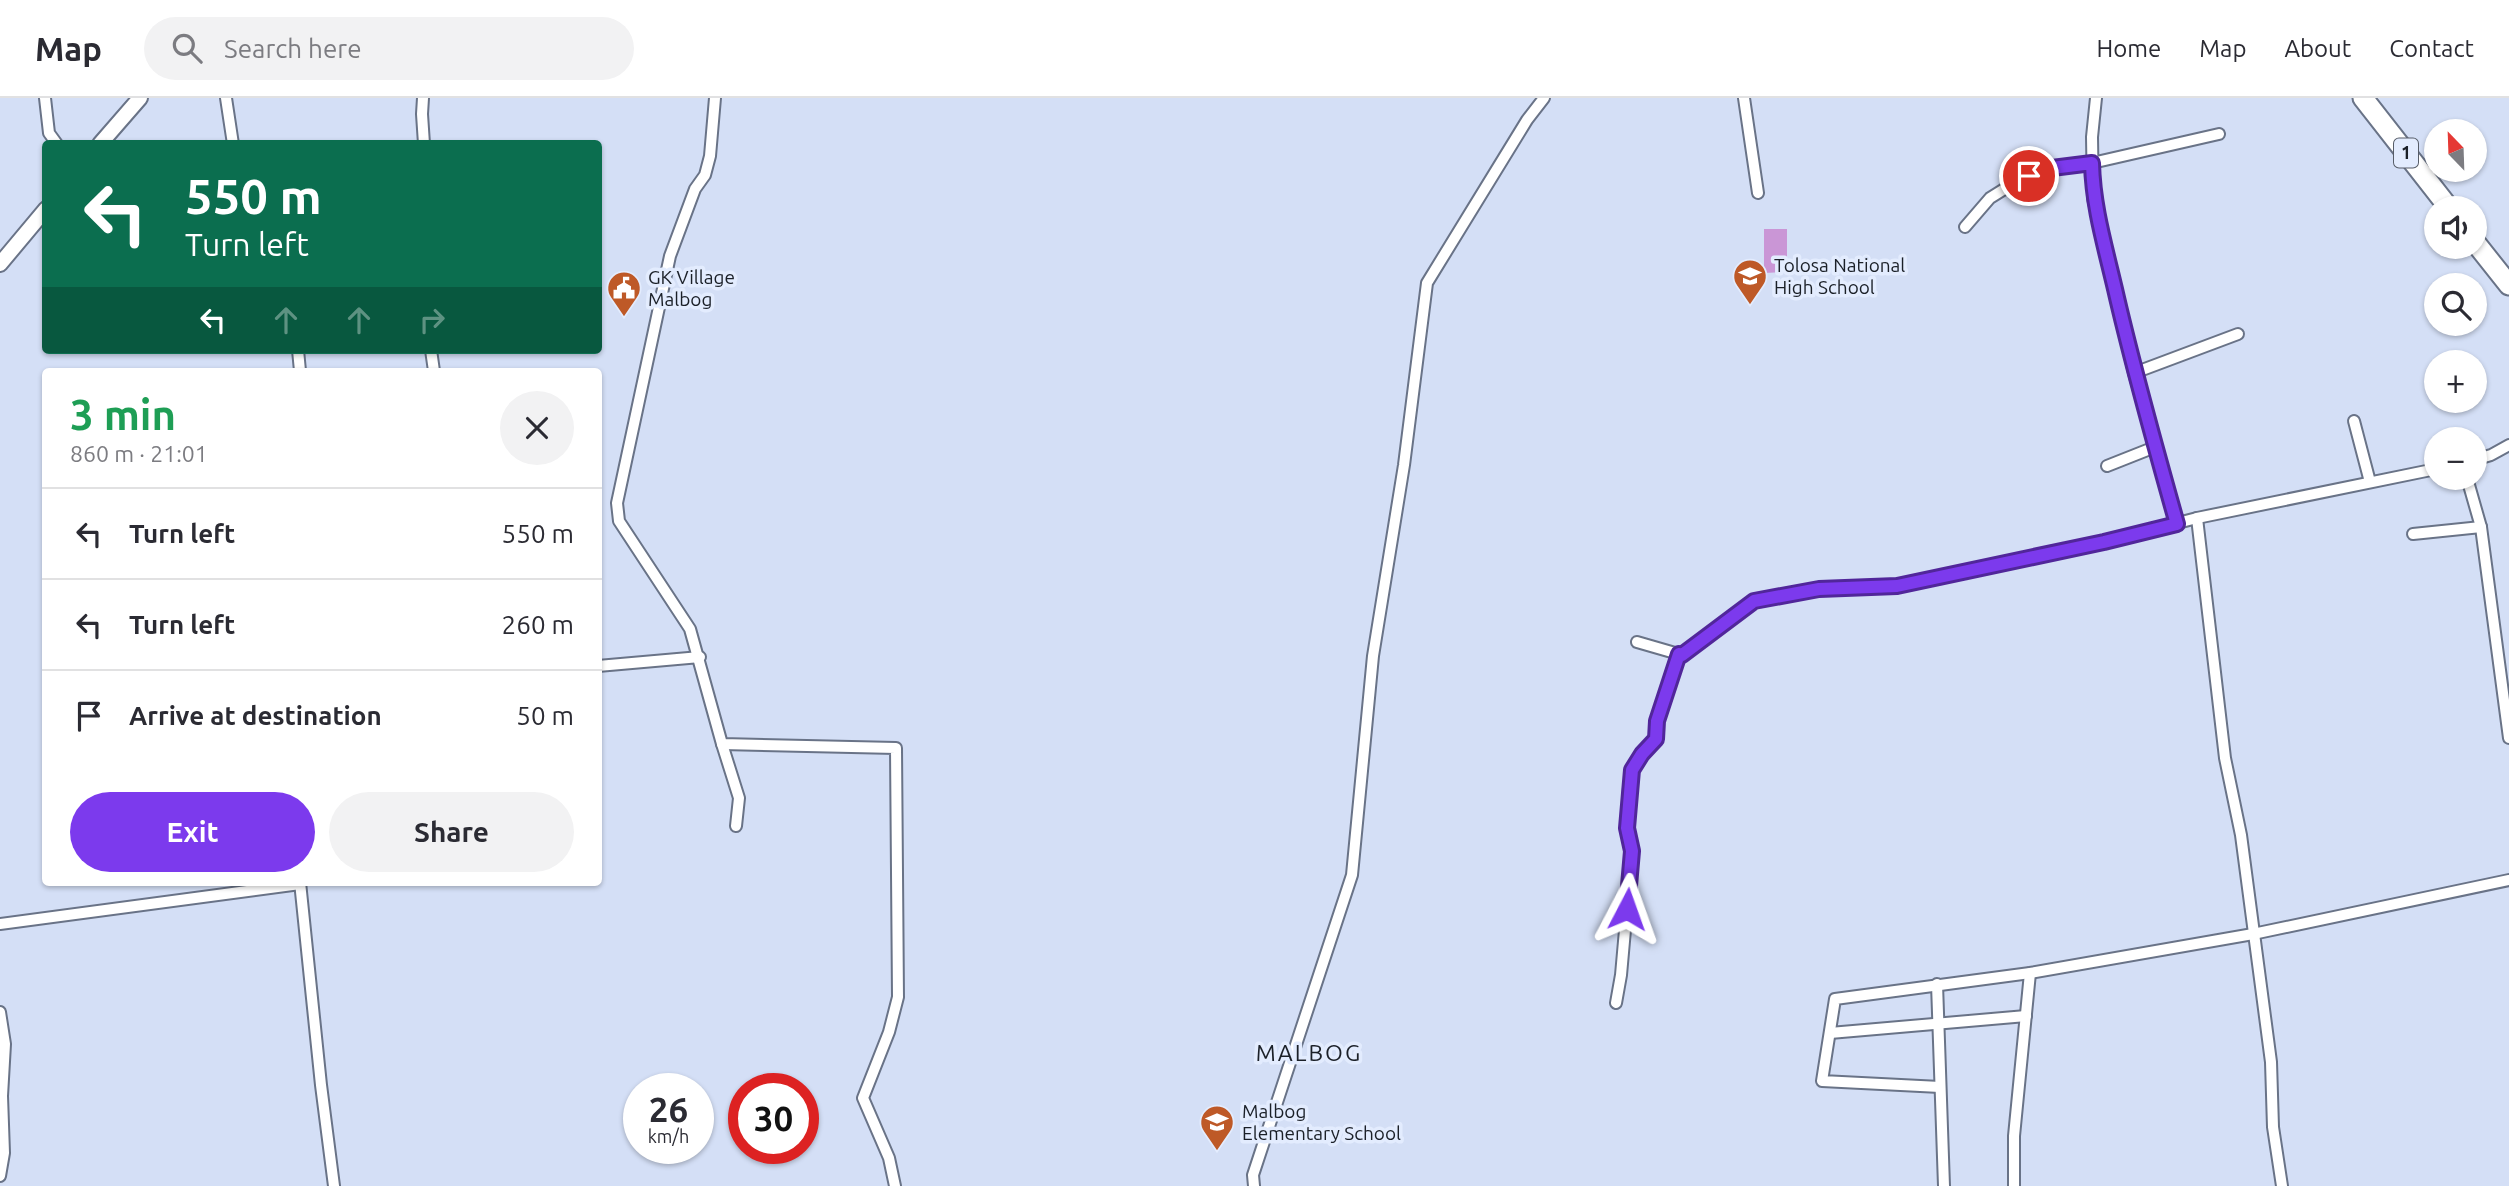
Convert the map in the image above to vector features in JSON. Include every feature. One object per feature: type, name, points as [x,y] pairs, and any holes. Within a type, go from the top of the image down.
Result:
[{"type":"highway","name":"1","points":[[2363,98],[2440,196]]},
{"type":"highway","points":[[2487,257],[2509,285]]},
{"type":"street","points":[[45,98],[49,132],[54,140]]},
{"type":"street","points":[[103,140],[140,98]]},
{"type":"street","points":[[226,98],[232,140]]},
{"type":"street","points":[[423,98],[425,140]]},
{"type":"street","points":[[715,98],[710,156],[705,175],[695,189],[670,256],[617,503],[619,521],[690,629],[739,798],[736,826]]},
{"type":"street","points":[[1254,1186],[1253,1175],[1352,875],[1373,656],[1404,464],[1427,283],[1527,120],[1544,98]]},
{"type":"street","points":[[1744,98],[1759,193]]},
{"type":"street","points":[[2096,98],[2092,137],[2093,198],[2134,373],[2177,524]]},
{"type":"street","points":[[1965,227],[1990,198],[2044,169],[2092,163],[2219,134]]},
{"type":"street","points":[[0,264],[42,214]]},
{"type":"street","points":[[2134,373],[2238,334]]},
{"type":"street","points":[[2354,421],[2370,482]]},
{"type":"street","points":[[2487,455],[2509,445]]},
{"type":"street","points":[[2107,466],[2155,447]]},
{"type":"street","points":[[1637,642],[1682,655],[1754,601],[1819,589],[1897,586],[2424,471]]},
{"type":"street","points":[[2470,490],[2481,527],[2509,738]]},
{"type":"street","points":[[2197,519],[2225,758],[2241,835],[2271,1062],[2273,1127],[2282,1186]]},
{"type":"street","points":[[2413,534],[2481,527]]},
{"type":"street","points":[[1616,1003],[1632,851],[1627,828],[1632,770],[1656,739],[1657,721],[1679,654]]},
{"type":"street","points":[[602,666],[699,657]]},
{"type":"street","points":[[722,744],[895,748],[898,997],[889,1032],[863,1098],[888,1157],[895,1186]]},
{"type":"street","points":[[1940,1087],[1822,1081],[1835,999],[2030,973],[2253,933],[2509,880]]},
{"type":"street","points":[[0,924],[278,886]]},
{"type":"street","points":[[300,886],[334,1186]]},
{"type":"street","points":[[2014,1186],[2014,1136],[2030,973]]},
{"type":"street","points":[[1937,984],[1944,1186]]},
{"type":"street","points":[[0,1012],[5,1044],[2,1096],[4,1153],[0,1176]]},
{"type":"street","points":[[1830,1033],[2026,1016]]},
{"type":"shaded area","points":[[1764,229],[1787,229],[1787,272],[1764,273]]},
{"type":"place","name":"Tolosa National High School","points":[[1750,306]]},
{"type":"place","name":"GK Village Malbog","points":[[624,318]]},
{"type":"place","name":"Malbog Elementary School","points":[[1217,1152]]},
{"type":"district","name":"MALBOG","points":[[1309,1053]]},
{"type":"route","points":[[1627,909],[1632,851],[1627,828],[1632,770],[1656,739],[1657,721],[1665,691],[1679,654],[1682,655],[1754,601],[1819,589],[1897,586],[2177,524],[2134,373],[2093,198],[2092,163],[2044,169],[2029,176]]}]
